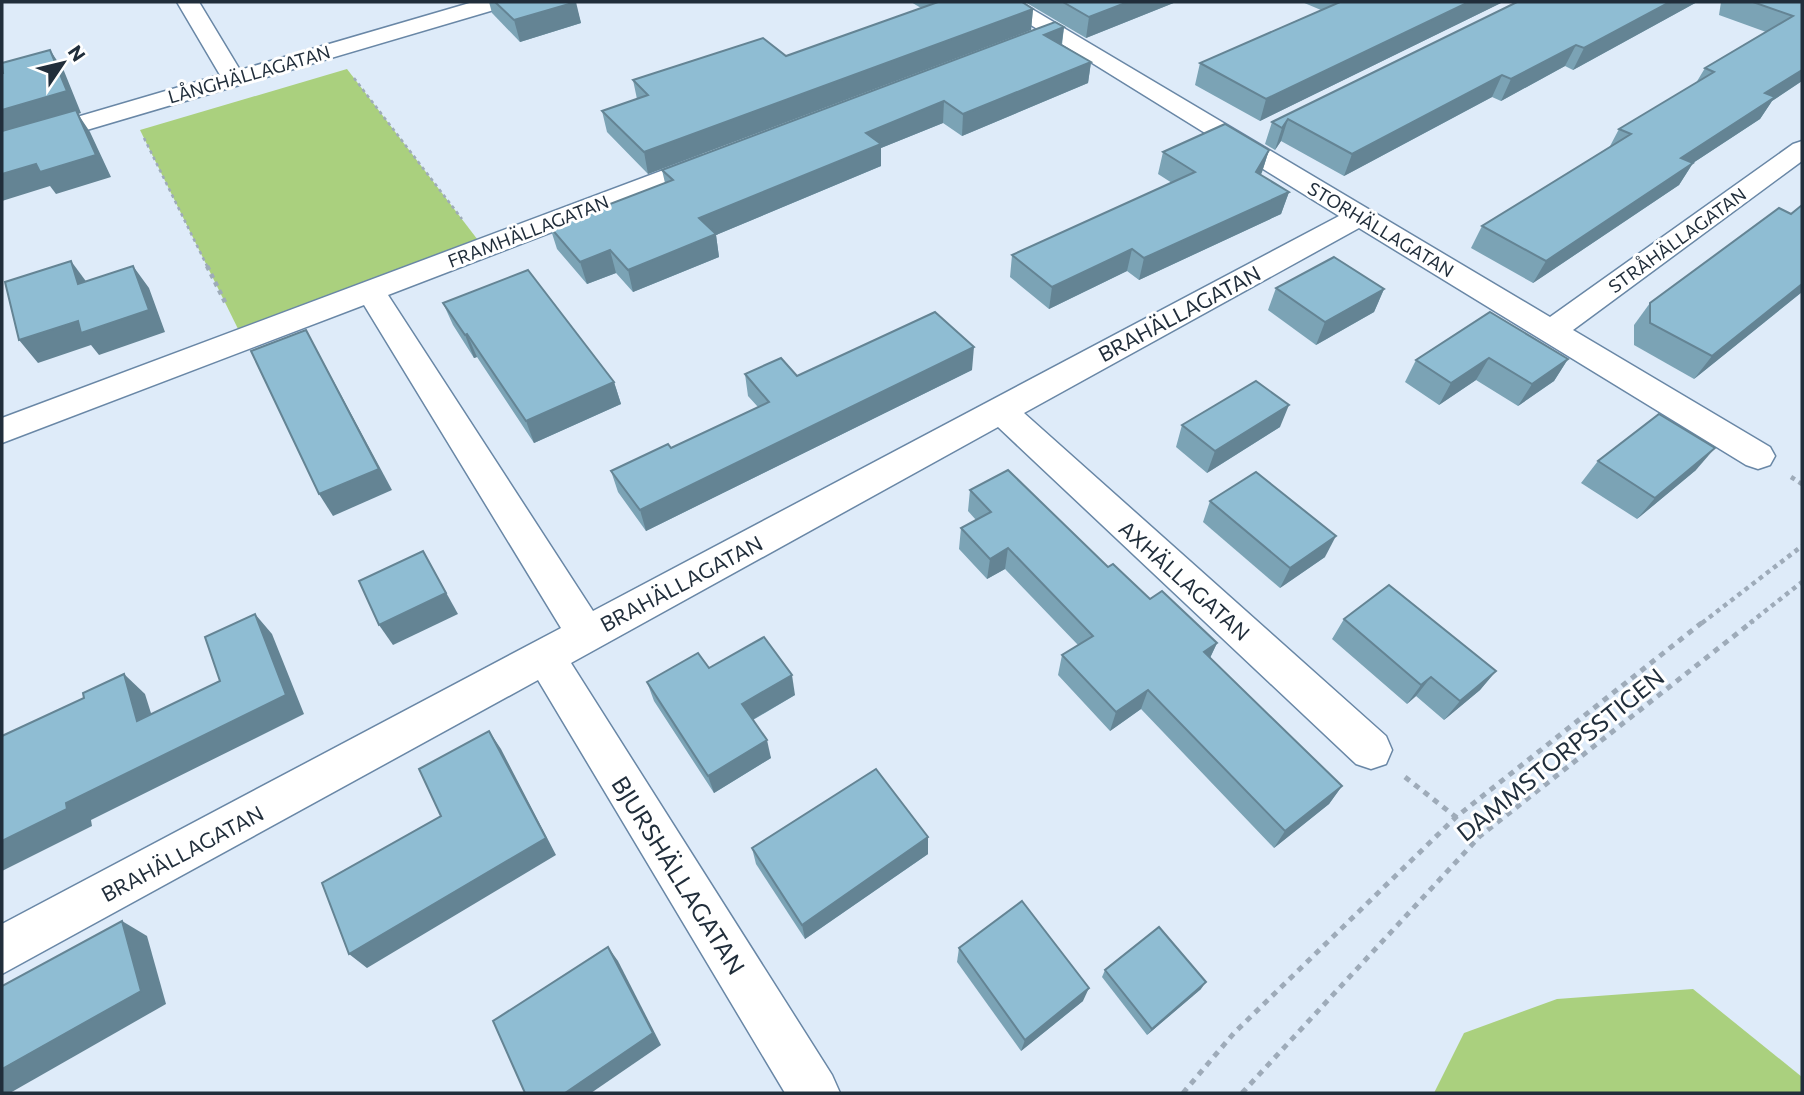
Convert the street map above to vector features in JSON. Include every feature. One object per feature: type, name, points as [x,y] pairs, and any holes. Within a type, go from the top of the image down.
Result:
[{"type":"street","points":[[188,2],[234,79]]},
{"type":"street","name":"LÅNGHÄLLAGATAN","points":[[2,147],[496,2]]},
{"type":"street","name":"STORHÄLLAGATAN","points":[[1018,4],[1041,37],[1252,138],[1360,216],[1758,456]]},
{"type":"street","name":"STRÅHÄLLAGATAN","points":[[1551,331],[1802,149]]},
{"type":"street","name":"FRAMHÄLLAGATAN","points":[[2,431],[730,155]]},
{"type":"street","name":"BRAHÄLLAGATAN","points":[[2,950],[1360,216]]},
{"type":"street","points":[[370,291],[586,634]]},
{"type":"street","name":"AXHÄLLAGATAN","points":[[1000,410],[1371,750]]},
{"type":"street","name":"BJURSHÄLLAGATAN","points":[[545,656],[814,1093]]},
{"type":"path","points":[[332,50],[484,248]]},
{"type":"path","points":[[130,109],[243,339]]},
{"type":"path","points":[[1183,1093],[1234,1033],[1456,817],[1563,729],[1802,546]]},
{"type":"path","name":"DAMMSTORPSSTIGEN","points":[[1242,1093],[1480,836],[1802,582]]},
{"type":"path","points":[[1371,750],[1480,836]]},
{"type":"green space","points":[[347,69],[484,248],[243,339],[140,130]]},
{"type":"green space","points":[[1693,989],[1802,1077],[1802,1093],[1434,1093],[1464,1033],[1557,999]]},
{"type":"building","points":[[495,2],[576,2],[514,20]]},
{"type":"building","points":[[938,2],[1022,2],[1033,9],[644,152],[602,111],[648,95],[633,80],[763,38],[786,56]]},
{"type":"building","points":[[1063,2],[1128,2],[1089,17]]},
{"type":"building","points":[[1340,2],[1469,2],[1266,99],[1200,63]]},
{"type":"building","points":[[1517,2],[1670,2],[1584,48],[1576,45],[1511,79],[1502,75],[1352,154],[1288,119],[1282,128],[1272,122]]},
{"type":"building","points":[[1753,2],[1802,2],[1802,70],[1765,93],[1775,97],[1681,158],[1693,163],[1546,261],[1482,226],[1631,134],[1619,129],[1714,72],[1705,68],[1793,16]]},
{"type":"building","points":[[1055,22],[1064,27],[1044,35],[1091,62],[963,114],[944,101],[866,133],[881,144],[699,218],[716,234],[628,270],[610,250],[580,262],[550,227],[673,180],[662,170]]},
{"type":"building","points":[[50,50],[67,91],[2,110],[2,63]]},
{"type":"building","points":[[76,110],[96,155],[40,172],[36,164],[2,174],[2,131]]},
{"type":"building","points":[[1225,124],[1269,150],[1256,172],[1289,192],[1144,258],[1132,249],[1052,287],[1012,255],[1195,172],[1163,152]]},
{"type":"building","points":[[1802,205],[1802,284],[1712,356],[1650,323],[1650,303],[1779,208],[1791,214]]},
{"type":"building","points":[[1334,257],[1384,289],[1325,322],[1276,288]]},
{"type":"building","points":[[71,261],[78,284],[133,266],[149,310],[81,333],[78,321],[19,340],[5,282]]},
{"type":"building","points":[[528,270],[614,382],[526,421],[443,303]]},
{"type":"building","points":[[935,312],[974,347],[640,510],[611,471],[668,444],[671,448],[769,402],[745,374],[781,358],[797,376]]},
{"type":"building","points":[[1490,312],[1568,359],[1532,384],[1489,358],[1451,383],[1416,360]]},
{"type":"building","points":[[306,330],[379,469],[319,494],[251,351]]},
{"type":"building","points":[[1256,381],[1289,405],[1215,451],[1182,425]]},
{"type":"building","points":[[1659,414],[1715,448],[1655,498],[1598,461]]},
{"type":"building","points":[[1008,470],[1108,567],[1113,564],[1150,599],[1162,591],[1217,643],[1204,652],[1342,786],[1285,831],[1148,690],[1116,712],[1062,655],[1093,636],[1008,548],[990,559],[961,528],[991,512],[970,490]]},
{"type":"building","points":[[1256,472],[1336,536],[1290,568],[1210,501]]},
{"type":"building","points":[[423,551],[446,593],[379,625],[359,581]]},
{"type":"building","points":[[1389,585],[1496,671],[1460,701],[1431,677],[1421,685],[1344,619]]},
{"type":"building","points":[[255,614],[286,695],[66,803],[67,809],[2,841],[2,736],[84,698],[83,693],[124,674],[137,721],[220,681],[205,637]]},
{"type":"building","points":[[764,637],[792,675],[742,704],[767,740],[708,776],[647,682],[698,653],[709,668]]},
{"type":"building","points":[[489,731],[546,838],[349,954],[322,883],[441,816],[419,769]]},
{"type":"building","points":[[876,769],[928,837],[802,925],[752,848]]},
{"type":"building","points":[[1022,901],[1089,988],[1025,1040],[959,948]]},
{"type":"building","points":[[122,921],[141,991],[2,1069],[2,986]]},
{"type":"building","points":[[1159,927],[1206,982],[1152,1029],[1105,970]]},
{"type":"building","points":[[608,947],[653,1033],[565,1093],[525,1093],[493,1021]]}]
